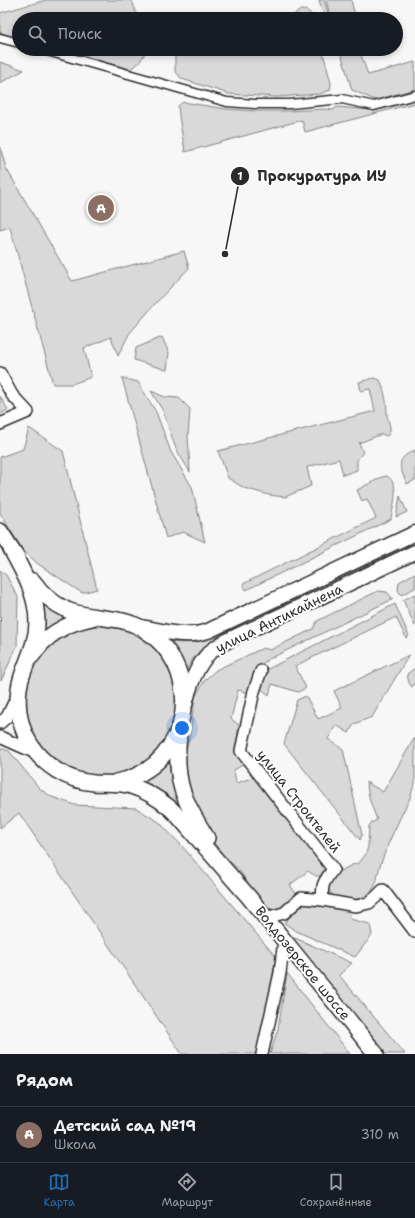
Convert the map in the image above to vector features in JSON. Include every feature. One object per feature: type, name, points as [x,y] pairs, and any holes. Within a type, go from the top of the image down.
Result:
[{"type":"main road","points":[[0,531],[40,591],[48,599],[68,610],[82,614],[125,621],[139,627],[148,632],[169,653],[178,671],[183,690],[184,705],[177,757],[177,772],[194,817],[228,873]]},
{"type":"main road","points":[[11,549],[33,593],[37,613],[36,631],[28,662],[22,676],[18,705],[22,724],[29,742],[48,765],[62,774],[93,784],[125,780],[136,776],[154,765],[166,753],[172,744],[181,722]]},
{"type":"main road","points":[[28,662],[48,637],[62,628],[77,621],[93,618],[109,618]]},
{"type":"main road","points":[[110,783],[133,786],[155,797],[186,825],[228,873]]},
{"type":"main road","name":"Волдозерское шоссе","points":[[228,873],[376,1054]]},
{"type":"street","points":[[0,38],[12,41]]},
{"type":"street","points":[[65,56],[227,102],[290,104],[342,100],[374,106],[415,95]]},
{"type":"street","points":[[0,373],[12,395],[28,412],[0,424]]},
{"type":"street","name":"улица Антикайнена","points":[[139,627],[183,635],[192,635],[208,631],[415,533]]},
{"type":"street","name":"улица Антикайнена","points":[[181,722],[192,681],[203,660],[216,648],[415,552]]},
{"type":"street","name":"улица Строителей","points":[[261,671],[254,691],[241,751],[333,869],[324,881],[322,890],[323,900]]},
{"type":"street","points":[[0,723],[7,716],[19,691]]},
{"type":"street","points":[[0,736],[37,753]]},
{"type":"street","points":[[265,918],[284,913],[301,898],[356,906],[369,903],[382,890],[415,932]]},
{"type":"street","points":[[262,1054],[280,973],[284,940]]},
{"type":"shaded area","points":[[46,0],[132,0],[136,12],[12,12],[12,36],[0,32],[0,13]]},
{"type":"shaded area","points":[[319,0],[324,0],[328,12],[323,12]]},
{"type":"shaded area","points":[[326,0],[351,0],[354,12],[329,12]]},
{"type":"shaded area","points":[[306,10],[309,12],[298,12]]},
{"type":"shaded area","points":[[82,56],[143,56],[139,63],[130,69]]},
{"type":"shaded area","points":[[175,56],[324,56],[331,83],[330,90],[320,94],[277,97],[229,94],[182,79],[175,71]]},
{"type":"shaded area","points":[[342,56],[361,56],[368,75],[415,62],[415,89],[375,100],[352,90]]},
{"type":"shaded area","points":[[0,62],[24,70],[0,83]]},
{"type":"shaded area","points":[[415,99],[415,103],[305,132],[302,120],[185,152],[178,106],[183,102],[226,109],[255,111],[333,110],[337,107],[372,110]]},
{"type":"shaded area","points":[[0,146],[6,168],[72,281],[184,251],[189,268],[129,334],[118,356],[111,337],[84,348],[91,377],[72,384],[53,384],[10,227],[0,230]]},
{"type":"shaded area","points":[[162,337],[169,353],[167,370],[134,360],[136,348]]},
{"type":"shaded area","points":[[122,378],[138,382],[156,412],[171,452],[192,487],[205,542],[183,532],[166,538]]},
{"type":"shaded area","points":[[374,378],[380,380],[383,388],[390,431],[386,436],[382,434],[359,443],[363,452],[357,460],[357,470],[343,475],[339,459],[307,467],[311,486],[285,497],[269,495],[244,488],[228,478],[218,451],[375,411],[370,389],[361,391],[359,382]]},
{"type":"shaded area","points":[[151,391],[165,397],[179,398],[190,409],[188,436],[190,472],[176,449],[163,411]]},
{"type":"shaded area","points":[[0,396],[8,410],[0,414]]},
{"type":"shaded area","points":[[29,428],[63,451],[97,589],[82,593],[38,564],[22,549],[0,513],[0,457],[23,449]]},
{"type":"shaded area","points":[[415,450],[415,480],[407,484],[400,464],[404,457]]},
{"type":"shaded area","points":[[387,476],[394,485],[395,490],[391,519],[246,590],[243,584],[376,518],[367,499],[362,501],[357,490],[382,477]]},
{"type":"shaded area","points":[[400,496],[407,512],[396,517]]},
{"type":"shaded area","points":[[0,570],[6,575],[18,597],[17,646],[1,681]]},
{"type":"shaded area","points":[[415,573],[415,588],[401,595],[398,590],[399,582]]},
{"type":"shaded area","points":[[378,591],[387,592],[393,599],[269,659],[256,668],[248,693],[238,690],[231,719],[239,725],[235,752],[244,764],[234,770],[236,783],[255,777],[325,869],[323,875],[319,876],[316,876],[308,871],[290,885],[297,895],[282,909],[268,908],[257,898],[240,871],[224,856],[200,825],[182,765],[190,735],[195,697],[205,680],[216,670],[263,648],[270,650],[313,629],[317,621]]},
{"type":"shaded area","points":[[415,594],[415,626],[403,600]]},
{"type":"shaded area","points":[[39,597],[58,614],[68,620],[43,636]]},
{"type":"shaded area","points":[[395,604],[409,636],[406,638],[396,617],[295,666],[306,688],[298,692],[272,684],[269,695],[259,687],[266,670]]},
{"type":"shaded area","points":[[94,626],[108,626],[123,629],[137,635],[155,648],[168,666],[174,680],[177,702],[174,724],[168,738],[155,756],[137,769],[123,775],[108,778],[94,778],[79,775],[65,769],[53,761],[42,750],[34,738],[28,724],[25,709],[25,695],[28,680],[34,666],[42,654],[53,643],[65,635],[79,629]]},
{"type":"shaded area","points":[[234,626],[236,630],[212,642],[200,651],[189,664],[185,673],[178,653],[169,642],[196,642],[210,638]]},
{"type":"shaded area","points":[[409,655],[372,717],[354,724],[349,733],[336,725],[328,739],[343,749],[362,835],[360,840],[284,744],[297,700],[306,696],[318,719],[342,708],[334,691]]},
{"type":"shaded area","points":[[415,668],[415,683],[412,687],[409,683],[407,674]]},
{"type":"shaded area","points":[[415,737],[415,784],[387,848],[380,866],[375,886],[367,895],[358,899],[349,900],[334,897],[328,889],[334,874],[359,863],[366,854],[369,826],[377,820],[370,801],[366,782],[383,792]]},
{"type":"shaded area","points":[[0,748],[9,751],[40,789],[52,797],[75,805],[136,808],[159,822],[181,845],[276,957],[262,1032],[256,1054],[182,1054],[19,813],[0,828]]},
{"type":"shaded area","points":[[170,752],[199,829],[138,779]]},
{"type":"shaded area","points":[[302,904],[351,909],[350,919],[370,924],[372,935],[355,957],[296,931],[284,923]]},
{"type":"shaded area","points":[[295,938],[352,963],[339,975],[405,1054],[384,1054],[345,1012],[292,943]]},
{"type":"shaded area","points":[[287,973],[350,1054],[270,1054],[278,1029]]},
{"type":"place","name":"Детский сад №19","points":[[101,208]]},
{"type":"place","name":"Прокуратура ИУ","points":[[225,254]]}]
